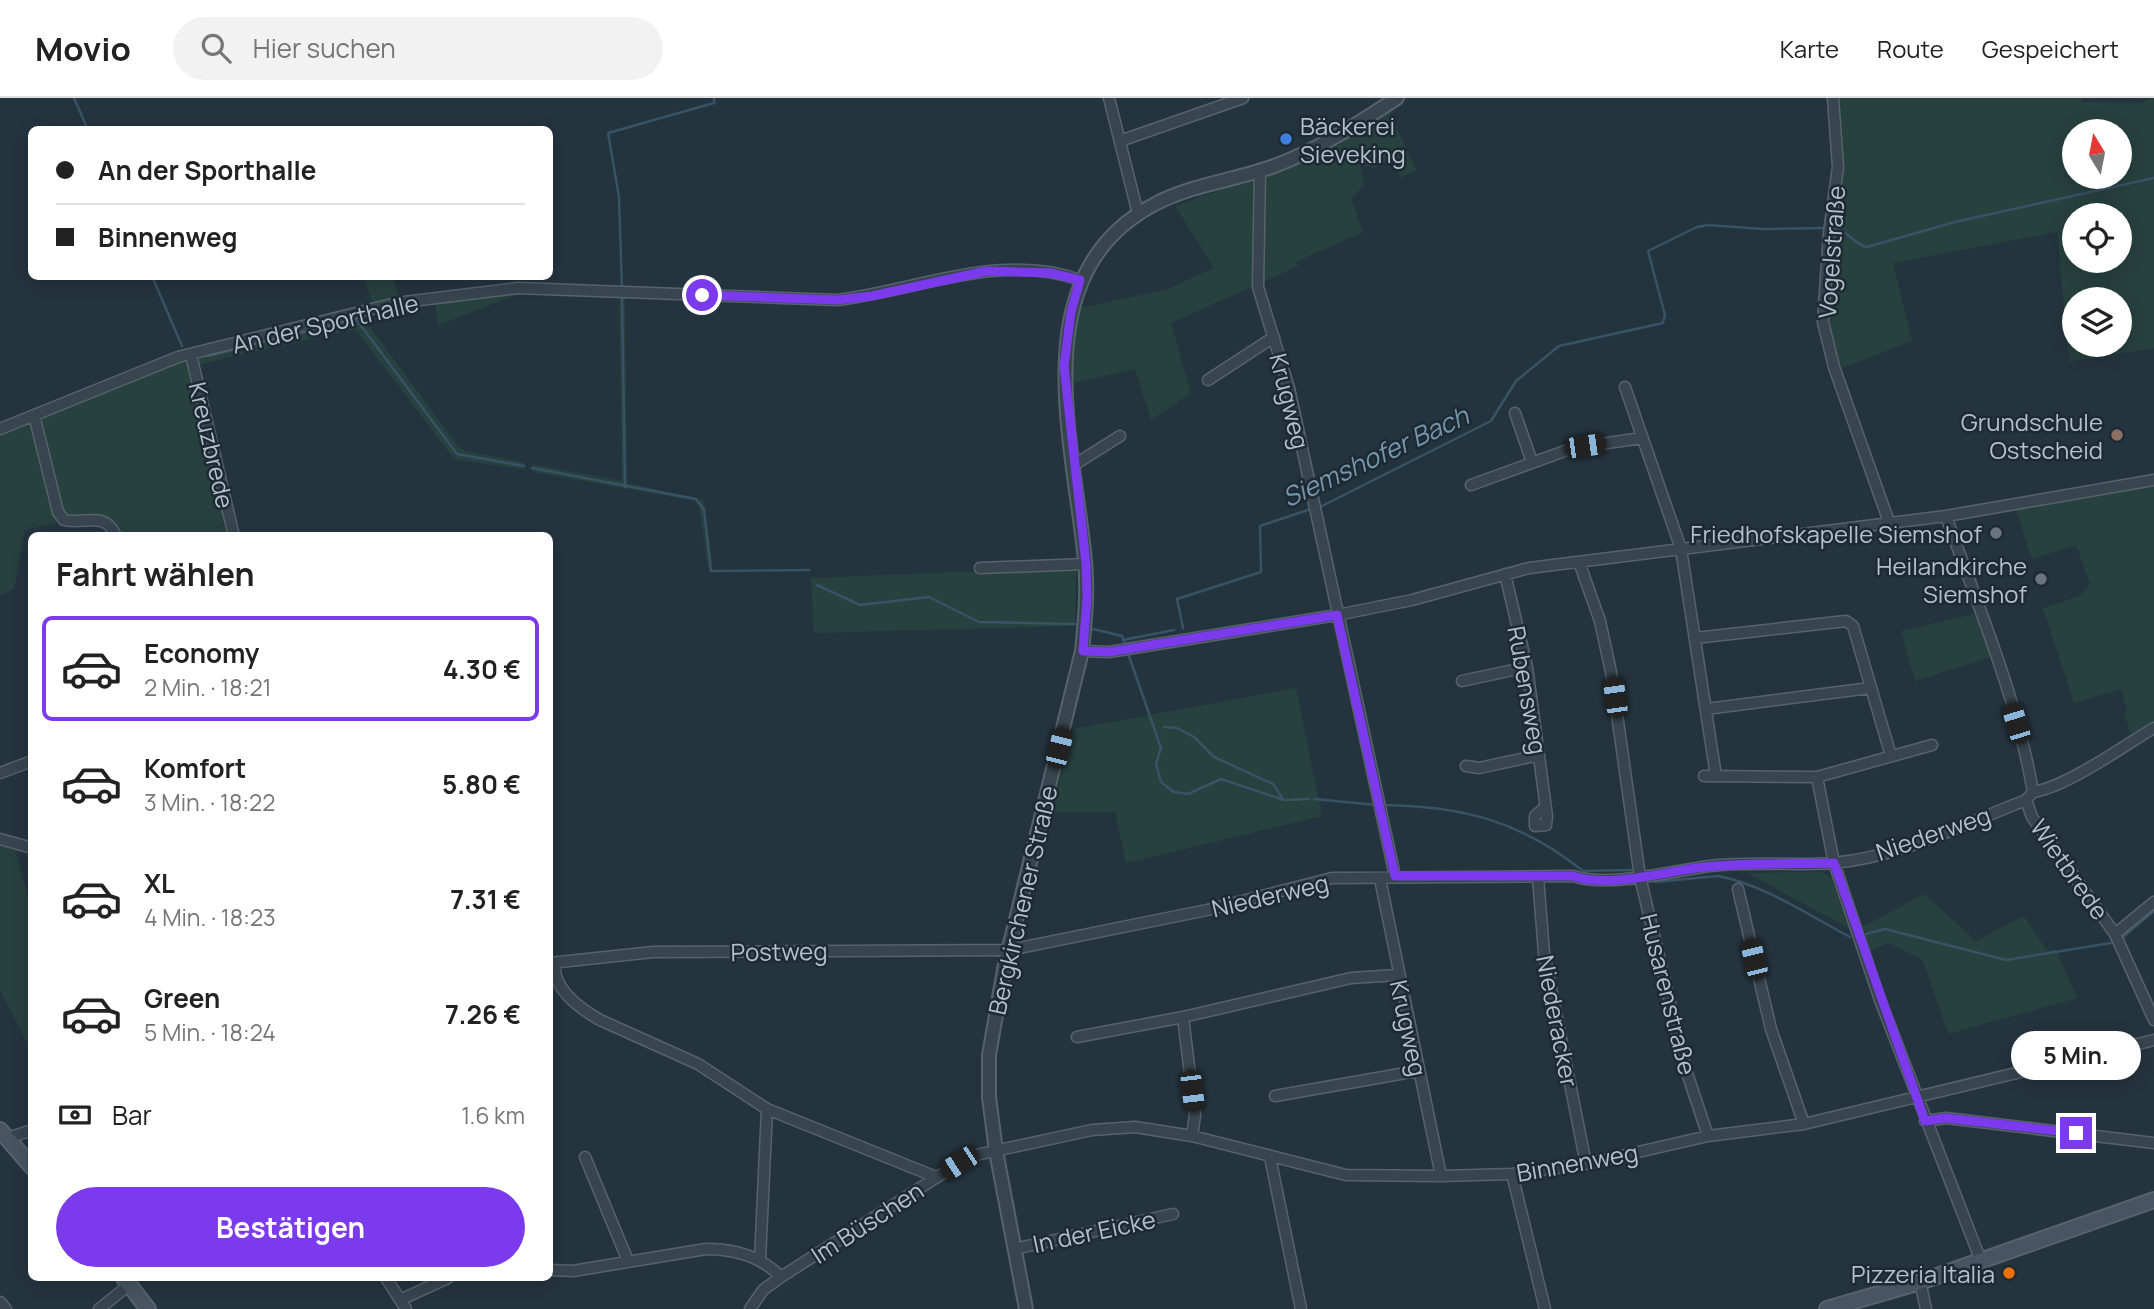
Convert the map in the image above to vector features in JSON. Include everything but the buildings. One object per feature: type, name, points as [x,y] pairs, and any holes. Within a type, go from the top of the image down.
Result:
[{"type":"main road","points":[[4,1134],[28,1162]]},
{"type":"main road","points":[[1826,1309],[1920,1282],[2154,1200]]},
{"type":"main road","points":[[127,1281],[148,1309]]},
{"type":"street","points":[[1109,98],[1139,214]]},
{"type":"street","points":[[1120,141],[1243,98]]},
{"type":"street","name":"Bergkirchener Straße","points":[[1026,1309],[996,1151],[989,1097],[989,1055],[1009,950],[1083,651],[1087,598],[1086,564],[1064,366],[1071,312],[1080,280],[1112,237],[1139,214],[1176,195],[1261,170],[1326,141],[1397,98]]},
{"type":"street","name":"Vogelstraße","points":[[1833,98],[1838,167],[1823,321],[1834,367],[1889,522]]},
{"type":"street","name":"Krugweg","points":[[1261,170],[1258,288],[1289,388],[1395,876]]},
{"type":"street","name":"An der Sporthalle","points":[[0,429],[178,357],[396,303],[518,288],[837,300],[872,296],[970,272],[1050,273],[1080,280]]},
{"type":"street","points":[[1208,380],[1274,337]]},
{"type":"street","name":"Kreuzbrede","points":[[191,355],[233,532]]},
{"type":"street","points":[[1625,387],[1681,549],[1716,776]]},
{"type":"street","points":[[1515,413],[1532,462]]},
{"type":"street","points":[[34,415],[58,512],[64,520],[71,522],[100,519],[107,522],[113,532]]},
{"type":"street","points":[[1074,465],[1120,436]]},
{"type":"street","points":[[1471,485],[1573,448],[1642,438]]},
{"type":"street","points":[[1083,651],[1125,649],[1337,615],[1412,600],[1505,574],[1579,562],[1946,516],[2154,480]]},
{"type":"street","name":"Wietbrede","points":[[1946,516],[1987,629],[2029,767],[2032,817],[2115,934],[2154,1020]]},
{"type":"street","name":"Husarenstraße","points":[[1579,562],[1600,621],[1611,672],[1640,877],[1686,1070],[1708,1136]]},
{"type":"street","points":[[980,568],[1086,564]]},
{"type":"street","name":"Rubensweg","points":[[1505,574],[1527,667],[1545,807]]},
{"type":"street","points":[[1695,638],[1846,621],[1853,626],[1891,756]]},
{"type":"street","points":[[1462,681],[1527,667]]},
{"type":"street","points":[[1706,709],[1870,688]]},
{"type":"street","name":"Niederweg","points":[[1009,950],[1206,910],[1332,878],[1573,876],[1585,880],[1640,877],[1715,866],[1834,863],[1893,852],[2044,790],[2154,728]]},
{"type":"street","points":[[1704,776],[1817,776],[1933,745]]},
{"type":"street","points":[[1466,766],[1479,768],[1539,755]]},
{"type":"street","points":[[0,773],[28,762]]},
{"type":"street","points":[[1817,776],[1834,863],[1916,1098],[1981,1261]]},
{"type":"street","points":[[0,839],[28,847]]},
{"type":"street","name":"Niederacker","points":[[1538,877],[1544,953],[1586,1164]]},
{"type":"street","name":"Krugweg","points":[[1380,879],[1397,975],[1441,1176]]},
{"type":"street","points":[[1738,889],[1771,1029],[1804,1124]]},
{"type":"street","points":[[2115,934],[2154,902]]},
{"type":"street","name":"Postweg","points":[[553,963],[653,952],[1009,950]]},
{"type":"street","points":[[553,968],[561,989],[585,1012],[698,1064],[767,1109],[936,1177]]},
{"type":"street","points":[[1077,1037],[1183,1017],[1351,978],[1397,975]]},
{"type":"street","points":[[1183,1017],[1195,1115],[1192,1136]]},
{"type":"street","name":"Binnenweg","points":[[996,1151],[1111,1128],[1135,1127],[1192,1136],[1346,1175],[1511,1174],[1586,1164],[1708,1136],[1766,1126],[1804,1124],[2154,1040]]},
{"type":"street","points":[[1275,1096],[1418,1071]]},
{"type":"street","points":[[760,1260],[767,1109]]},
{"type":"street","points":[[1925,1121],[1946,1118],[2154,1143]]},
{"type":"street","points":[[4,1134],[28,1131]]},
{"type":"street","name":"Im Büschen","points":[[750,1309],[763,1290],[781,1277],[936,1177],[959,1163],[996,1151]]},
{"type":"street","points":[[585,1157],[628,1261]]},
{"type":"street","points":[[1270,1157],[1301,1309]]},
{"type":"street","points":[[1511,1174],[1545,1309]]},
{"type":"street","name":"In der Eicke","points":[[1014,1249],[1173,1214]]},
{"type":"street","points":[[553,1270],[573,1270],[706,1249],[726,1249],[760,1260],[781,1277]]},
{"type":"street","points":[[99,1309],[127,1281]]},
{"type":"street","points":[[388,1281],[403,1304],[443,1281]]},
{"type":"street","points":[[1920,1282],[1926,1309]]},
{"type":"street","points":[[0,1301],[6,1309]]},
{"type":"green space","points":[[1831,98],[2081,98],[2082,102],[2140,103],[2154,98],[2154,348],[2132,352],[2132,287],[2062,287],[2057,232],[1893,263],[1912,341],[1839,369],[1829,316],[1835,167]]},
{"type":"green space","points":[[1389,111],[1416,170],[1401,178],[1391,160],[1375,168],[1360,165],[1364,185],[1351,199],[1363,232],[1296,262],[1298,266],[1171,323],[1191,393],[1151,420],[1135,369],[1069,384],[1074,309],[1165,290],[1214,268],[1175,206],[1305,160]]},
{"type":"green space","points":[[364,280],[393,280],[401,300],[374,305]]},
{"type":"green space","points":[[516,291],[516,295],[438,325],[435,301]]},
{"type":"green space","points":[[619,295],[625,295],[627,483],[704,500],[713,568],[708,568],[699,506],[695,501],[533,472],[532,464],[622,481]]},
{"type":"green space","points":[[361,315],[458,446],[465,451],[524,462],[525,470],[454,459],[355,329],[197,365],[197,356]]},
{"type":"green space","points":[[2069,357],[2099,357],[2069,362]]},
{"type":"green space","points":[[179,361],[190,365],[230,532],[116,532],[114,527],[70,520],[25,530],[14,589],[0,595],[0,434]]},
{"type":"green space","points":[[2154,486],[2154,721],[2131,734],[2124,713],[2127,711],[2121,689],[2074,703],[2043,608],[2080,596],[2090,584],[2076,545],[2032,559],[2015,507]]},
{"type":"green space","points":[[1076,567],[1075,626],[814,633],[811,578]]},
{"type":"green space","points":[[1979,613],[1992,657],[1915,681],[1901,631]]},
{"type":"green space","points":[[1296,688],[1322,816],[1126,863],[1115,812],[1051,812],[1073,729]]},
{"type":"green space","points":[[0,846],[15,850],[28,896],[28,1045],[0,990]]},
{"type":"green space","points":[[1822,872],[1831,877],[1849,928],[1747,873]]},
{"type":"green space","points":[[1924,894],[1976,941],[2024,916],[2047,951],[2056,949],[2077,998],[1948,1034],[1923,960],[1889,943],[1870,950],[1863,927]]},
{"type":"waterway","points":[[74,98],[86,126]]},
{"type":"waterway","points":[[622,290],[619,197],[608,133],[714,103],[714,98]]},
{"type":"waterway","name":"Siemshofer Bach","points":[[1833,229],[1844,232],[1867,247],[1955,222],[2154,178]]},
{"type":"waterway","name":"Siemshofer Bach","points":[[1318,508],[1491,421],[1516,381],[1559,346],[1663,323],[1665,315],[1648,251],[1697,227],[1708,225],[1763,229],[1827,228]]},
{"type":"waterway","points":[[154,280],[182,346]]},
{"type":"waterway","points":[[622,298],[625,487]]},
{"type":"waterway","points":[[208,356],[356,319],[457,454],[524,466]]},
{"type":"waterway","points":[[532,468],[696,499],[704,510],[711,571],[809,570]]},
{"type":"waterway","name":"Siemshofer Bach","points":[[1183,628],[1177,599],[1261,572],[1260,526],[1311,509]]},
{"type":"waterway","points":[[817,585],[860,605],[929,597],[979,622],[1075,624]]},
{"type":"waterway","points":[[1093,629],[1122,636],[1161,748],[1156,764],[1161,782],[1174,792],[1188,794],[1221,779],[1284,800],[1309,799]]},
{"type":"waterway","name":"Siemshofer Bach","points":[[1123,640],[1174,630]]},
{"type":"waterway","points":[[1164,727],[1177,728],[1194,737],[1214,757],[1273,784],[1283,799]]},
{"type":"waterway","points":[[1314,799],[1377,805]]},
{"type":"waterway","points":[[1383,805],[1439,809],[1489,820],[1537,840],[1583,871],[1632,870]]},
{"type":"waterway","points":[[1655,882],[1718,876],[1735,880],[1786,902],[1850,937]]},
{"type":"waterway","points":[[2123,937],[2154,911]]},
{"type":"waterway","points":[[1866,934],[1885,929],[2006,960],[2111,943]]},
{"type":"place","name":"Bäckerei Sieveking","points":[[1286,139]]},
{"type":"place","name":"Grundschule Ostscheid","points":[[2117,435]]},
{"type":"place","name":"Friedhofskapelle Siemshof","points":[[1996,533]]},
{"type":"place","name":"Heilandkirche Siemshof","points":[[2041,579]]},
{"type":"place","name":"Pizzeria Italia","points":[[2009,1273]]},
{"type":"route","points":[[702,295],[837,300],[872,296],[970,272],[987,271],[1050,273],[1080,280],[1071,312],[1064,366],[1086,564],[1087,598],[1083,651],[1109,652],[1337,615],[1395,876],[1573,876],[1585,880],[1640,877],[1715,866],[1834,863],[1880,1000],[1925,1121],[1946,1118],[2076,1133]]}]
